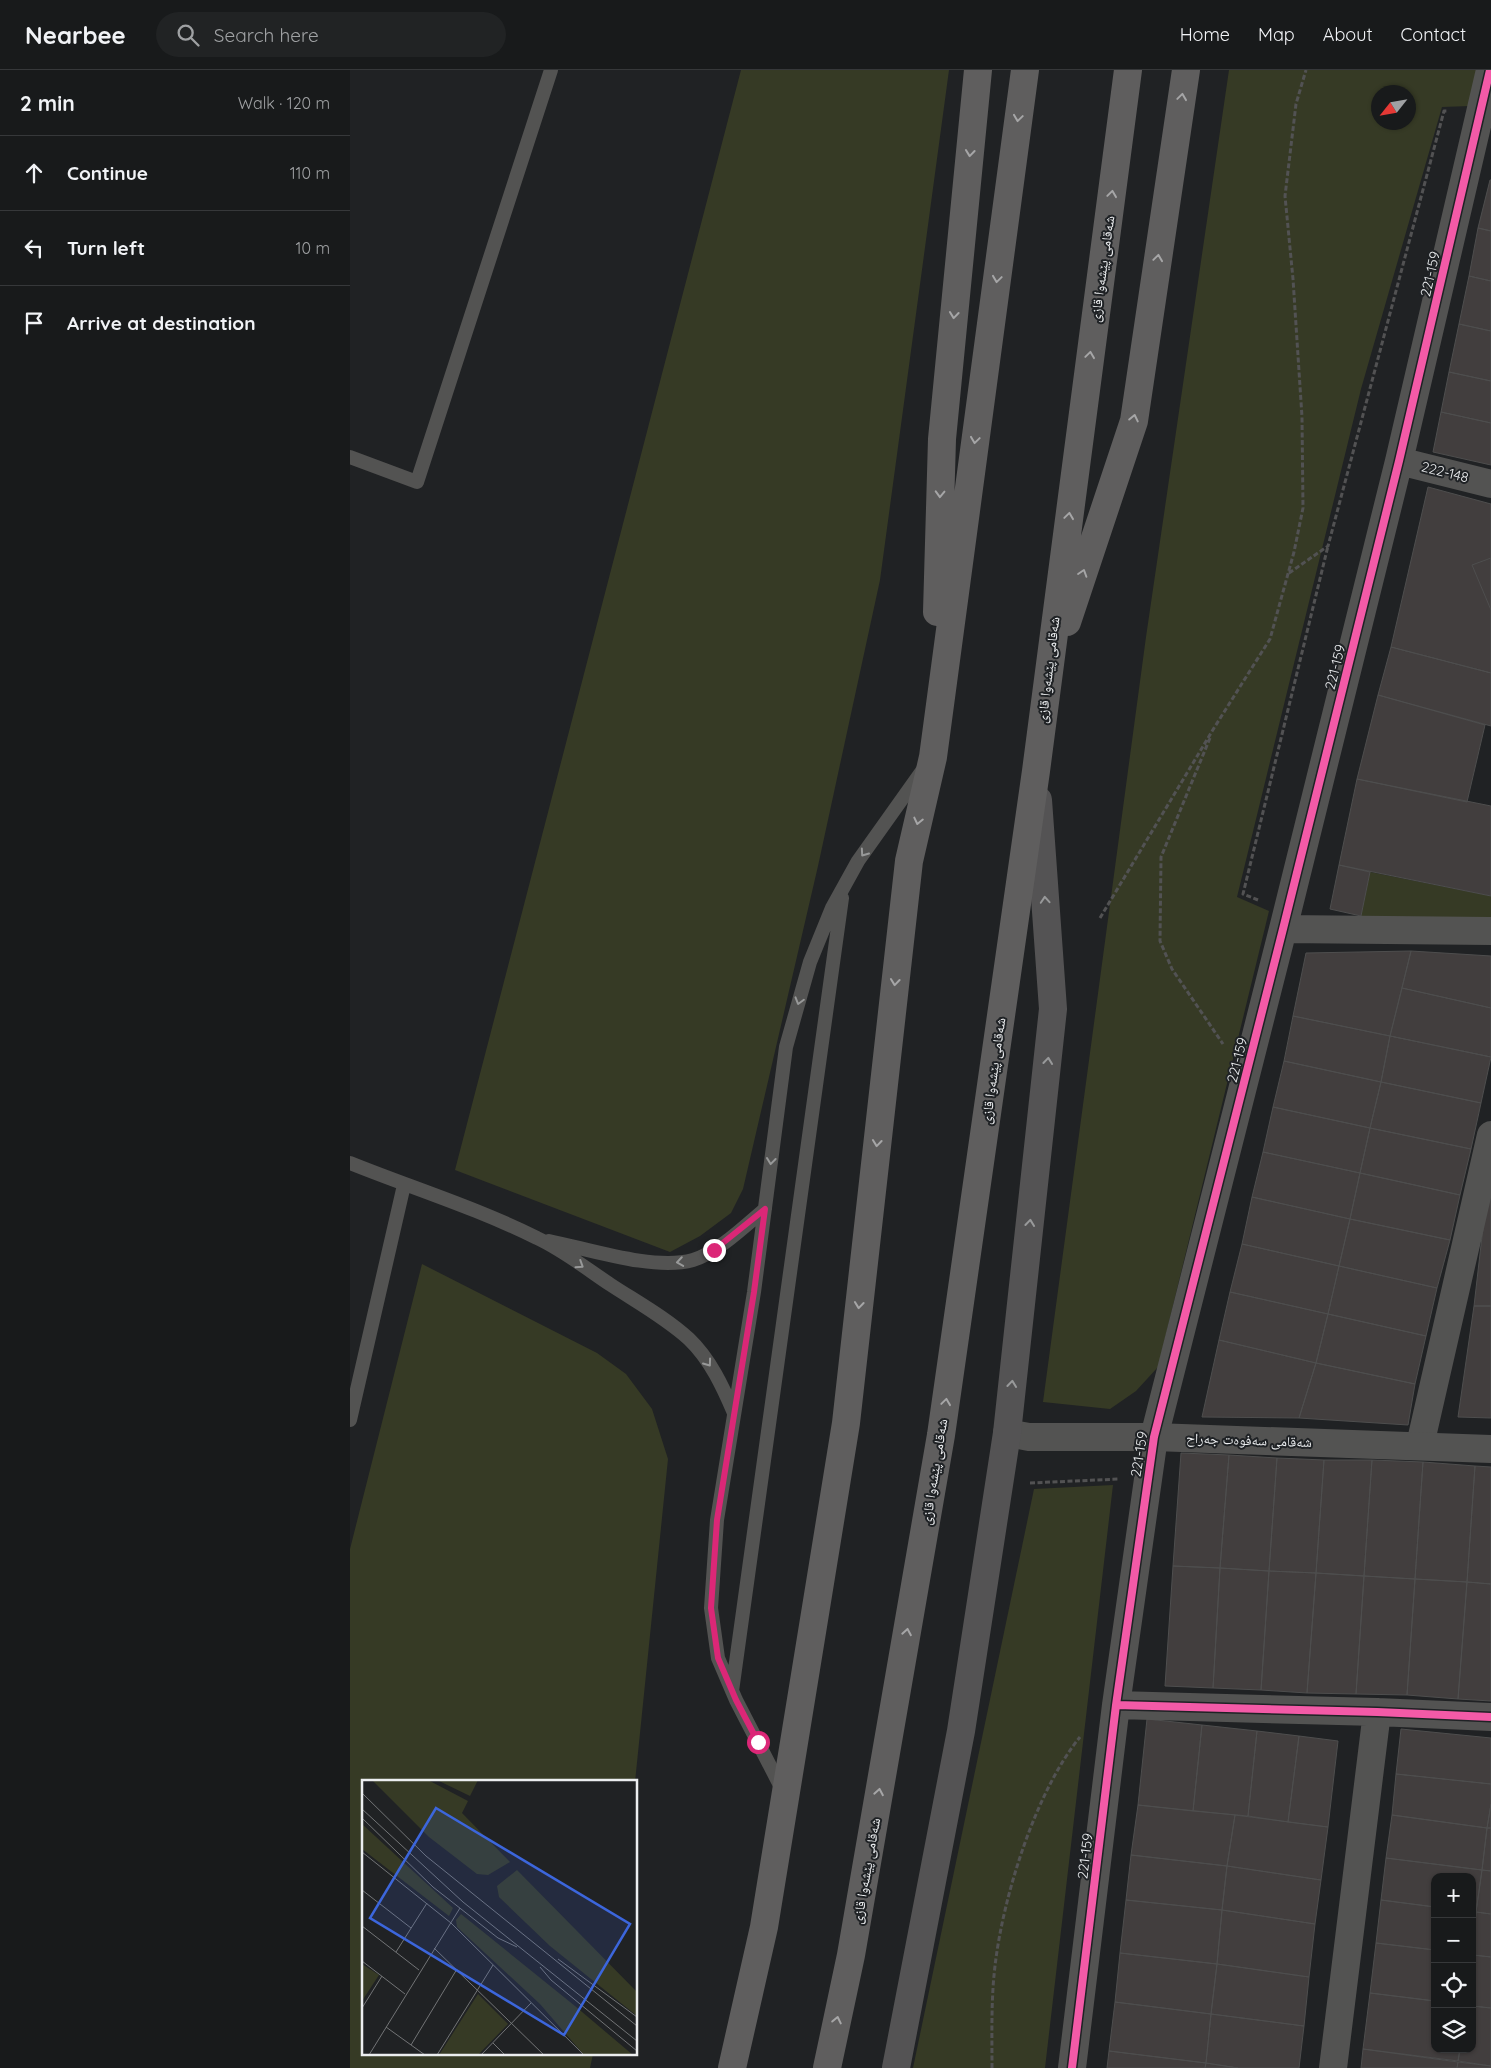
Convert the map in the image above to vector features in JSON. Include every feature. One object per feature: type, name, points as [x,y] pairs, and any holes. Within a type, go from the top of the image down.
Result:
[{"type":"highway","points":[[933,756],[942,440],[978,70]]},
{"type":"highway","points":[[732,2068],[764,1927],[846,1423],[909,861],[933,756],[1025,70]]},
{"type":"highway","name":"شەقامی پێشەوا قازی","points":[[827,2068],[851,1955],[941,1435],[1036,771],[1128,70]]},
{"type":"highway","points":[[1046,685],[1134,421],[1186,70]]},
{"type":"main road","points":[[896,2068],[961,1731],[1007,1433],[1054,1008],[1036,771]]},
{"type":"street","name":"221-159","points":[[1072,2068],[1116,1705],[1154,1437],[1399,461],[1490,70]]},
{"type":"street","name":"222-148","points":[[1399,461],[1491,484]]},
{"type":"street","points":[[1283,929],[1491,930]]},
{"type":"street","points":[[1420,1445],[1485,1182],[1491,1135]]},
{"type":"street","name":"شەقامی سەفوەت جەراح","points":[[1007,1433],[1029,1437],[1154,1437],[1491,1449]]},
{"type":"street","points":[[1116,1705],[1491,1717]]},
{"type":"street","points":[[1334,2068],[1377,1712]]},
{"type":"lane","points":[[350,458],[417,482],[551,70]]},
{"type":"lane","points":[[785,1794],[732,1692],[718,1658],[711,1608],[717,1520],[754,1292],[786,1047],[810,962],[832,908],[858,862],[933,756]]},
{"type":"lane","points":[[732,1692],[844,887]]},
{"type":"lane","points":[[350,1163],[404,1185],[454,1202],[539,1238],[664,1319],[690,1340],[722,1384],[734,1414]]},
{"type":"lane","points":[[350,1420],[404,1185]]},
{"type":"lane","points":[[539,1238],[651,1263],[673,1264],[694,1260],[714,1250],[765,1209]]},
{"type":"path","points":[[1100,918],[1214,728],[1270,639],[1288,573],[1303,508],[1302,417],[1293,279],[1285,196],[1296,104],[1306,70]]},
{"type":"path","points":[[1288,573],[1328,546],[1444,112],[1452,111]]},
{"type":"path","points":[[1214,728],[1161,858],[1160,941],[1172,969],[1228,1052]]},
{"type":"path","points":[[1021,1483],[1122,1479]]},
{"type":"path","points":[[992,2068],[995,1965],[1007,1903],[1025,1843],[1045,1793],[1083,1733]]},
{"type":"green space","points":[[741,70],[949,70],[880,580],[818,866],[743,1189],[731,1213],[700,1236],[670,1252],[455,1170]]},
{"type":"green space","points":[[1229,70],[1480,70],[1470,106],[1442,107],[1361,389],[1237,897],[1269,911],[1158,1367],[1136,1391],[1110,1409],[1043,1402],[1146,637]]},
{"type":"green space","points":[[1370,872],[1491,896],[1491,923],[1361,916]]},
{"type":"green space","points":[[422,1264],[597,1353],[626,1374],[652,1409],[668,1459],[635,1780],[362,1780],[362,2056],[593,2056],[590,2068],[350,2068],[350,1549]]},
{"type":"green space","points":[[1113,1485],[1045,2068],[913,2068],[1034,1489]]},
{"type":"building","points":[[1491,180],[1491,231],[1478,228]]},
{"type":"building","points":[[1478,228],[1491,231],[1491,281],[1469,276]]},
{"type":"building","points":[[1469,276],[1491,281],[1491,331],[1459,324]]},
{"type":"building","points":[[1459,324],[1491,331],[1491,381],[1449,372]]},
{"type":"building","points":[[1449,372],[1491,381],[1491,423],[1441,412]]},
{"type":"building","points":[[1441,412],[1491,423],[1491,465],[1433,452]]},
{"type":"building","points":[[1428,487],[1491,504],[1491,673],[1391,647]]},
{"type":"building","points":[[1491,558],[1491,610],[1472,565]]},
{"type":"building","points":[[1391,647],[1491,673],[1491,726],[1378,695]]},
{"type":"building","points":[[1378,695],[1485,725],[1467,802],[1357,779]]},
{"type":"building","points":[[1357,779],[1491,806],[1491,896],[1339,865]]},
{"type":"building","points":[[1339,865],[1370,872],[1361,916],[1330,909]]},
{"type":"building","points":[[1411,951],[1390,1036],[1293,1016],[1306,953]]},
{"type":"building","points":[[1411,951],[1491,956],[1491,1008],[1402,988]]},
{"type":"building","points":[[1402,988],[1491,1008],[1491,1057],[1390,1036]]},
{"type":"building","points":[[1293,1016],[1390,1036],[1381,1082],[1284,1061]]},
{"type":"building","points":[[1390,1036],[1491,1057],[1481,1103],[1381,1082]]},
{"type":"building","points":[[1284,1061],[1381,1082],[1370,1128],[1273,1107]]},
{"type":"building","points":[[1381,1082],[1481,1103],[1471,1149],[1370,1128]]},
{"type":"building","points":[[1273,1107],[1370,1128],[1360,1173],[1263,1152]]},
{"type":"building","points":[[1370,1128],[1471,1149],[1460,1195],[1360,1173]]},
{"type":"building","points":[[1263,1152],[1360,1173],[1350,1219],[1252,1197]]},
{"type":"building","points":[[1360,1173],[1460,1195],[1450,1240],[1350,1219]]},
{"type":"building","points":[[1487,1193],[1491,1193],[1491,1306],[1474,1306]]},
{"type":"building","points":[[1252,1197],[1350,1219],[1339,1266],[1242,1244]]},
{"type":"building","points":[[1350,1219],[1450,1240],[1437,1288],[1339,1266]]},
{"type":"building","points":[[1242,1244],[1339,1266],[1328,1314],[1230,1292]]},
{"type":"building","points":[[1339,1266],[1437,1288],[1426,1336],[1328,1314]]},
{"type":"building","points":[[1230,1292],[1328,1314],[1316,1363],[1219,1340]]},
{"type":"building","points":[[1474,1306],[1491,1306],[1491,1418],[1458,1417]]},
{"type":"building","points":[[1328,1314],[1426,1336],[1415,1384],[1316,1363]]},
{"type":"building","points":[[1219,1340],[1316,1363],[1299,1418],[1202,1417]]},
{"type":"building","points":[[1316,1363],[1415,1384],[1408,1425],[1299,1418]]},
{"type":"building","points":[[1181,1453],[1229,1455],[1220,1568],[1173,1566]]},
{"type":"building","points":[[1229,1455],[1277,1458],[1269,1571],[1220,1568]]},
{"type":"building","points":[[1277,1458],[1324,1460],[1316,1573],[1269,1571]]},
{"type":"building","points":[[1324,1460],[1372,1460],[1364,1576],[1316,1573]]},
{"type":"building","points":[[1372,1460],[1423,1462],[1415,1579],[1364,1576]]},
{"type":"building","points":[[1423,1462],[1475,1466],[1467,1582],[1415,1579]]},
{"type":"building","points":[[1475,1466],[1491,1467],[1491,1584],[1467,1582]]},
{"type":"building","points":[[1173,1566],[1220,1568],[1213,1688],[1165,1686]]},
{"type":"building","points":[[1220,1568],[1269,1571],[1261,1690],[1213,1688]]},
{"type":"building","points":[[1269,1571],[1316,1573],[1307,1693],[1261,1690]]},
{"type":"building","points":[[1316,1573],[1364,1576],[1356,1694],[1307,1693]]},
{"type":"building","points":[[1364,1576],[1415,1579],[1407,1695],[1356,1694]]},
{"type":"building","points":[[1415,1579],[1467,1582],[1458,1699],[1407,1695]]},
{"type":"building","points":[[1467,1582],[1491,1584],[1491,1701],[1458,1699]]},
{"type":"building","points":[[1147,1719],[1202,1725],[1193,1811],[1138,1805]]},
{"type":"building","points":[[1202,1725],[1257,1731],[1248,1816],[1193,1811]]},
{"type":"building","points":[[1401,1729],[1491,1738],[1491,1784],[1396,1774]]},
{"type":"building","points":[[1257,1731],[1299,1736],[1288,1822],[1248,1816]]},
{"type":"building","points":[[1299,1736],[1338,1741],[1328,1827],[1288,1822]]},
{"type":"building","points":[[1396,1774],[1491,1784],[1491,1804],[1487,1828],[1392,1815]]},
{"type":"building","points":[[1491,1804],[1491,1828],[1487,1828]]},
{"type":"building","points":[[1138,1805],[1235,1815],[1227,1866],[1131,1855]]},
{"type":"building","points":[[1235,1815],[1328,1827],[1321,1880],[1227,1866]]},
{"type":"building","points":[[1392,1815],[1487,1828],[1482,1870],[1386,1858]]},
{"type":"building","points":[[1487,1828],[1491,1828],[1491,1871],[1482,1870]]},
{"type":"building","points":[[1131,1855],[1227,1866],[1222,1910],[1126,1900]]},
{"type":"building","points":[[1386,1858],[1482,1870],[1476,1912],[1476,1873],[1431,1873],[1431,1906],[1381,1900]]},
{"type":"building","points":[[1227,1866],[1321,1880],[1315,1924],[1222,1910]]},
{"type":"building","points":[[1482,1870],[1491,1871],[1491,1914],[1476,1912]]},
{"type":"building","points":[[1126,1900],[1222,1910],[1217,1964],[1120,1953]]},
{"type":"building","points":[[1381,1900],[1431,1906],[1431,1950],[1376,1943]]},
{"type":"building","points":[[1222,1910],[1315,1924],[1309,1977],[1217,1964]]},
{"type":"building","points":[[1476,1912],[1491,1914],[1491,1957],[1476,1955]]},
{"type":"building","points":[[1376,1943],[1431,1950],[1431,2001],[1370,1993]]},
{"type":"building","points":[[1120,1953],[1217,1964],[1211,2014],[1115,2002]]},
{"type":"building","points":[[1476,1955],[1491,1957],[1491,2008],[1476,2006]]},
{"type":"building","points":[[1217,1964],[1309,1977],[1304,2026],[1211,2014]]},
{"type":"building","points":[[1370,1993],[1431,2001],[1431,2053],[1459,2053],[1458,2061],[1363,2049]]},
{"type":"building","points":[[1115,2002],[1211,2014],[1206,2063],[1109,2051]]},
{"type":"building","points":[[1476,2006],[1491,2008],[1491,2066],[1458,2061],[1459,2053],[1476,2053]]},
{"type":"building","points":[[1211,2014],[1304,2026],[1299,2068],[1238,2068],[1206,2063]]},
{"type":"building","points":[[1363,2049],[1458,2062],[1457,2068],[1361,2068]]},
{"type":"building","points":[[1109,2051],[1206,2063],[1205,2068],[1107,2068]]},
{"type":"building","points":[[1458,2062],[1491,2066],[1491,2068],[1457,2068]]},
{"type":"building","points":[[1206,2063],[1238,2068],[1205,2068]]},
{"type":"cycle path","points":[[1072,2068],[1116,1705],[1154,1437],[1399,461],[1490,70]]},
{"type":"cycle path","points":[[1116,1705],[1491,1717]]},
{"type":"route","points":[[714,1250],[765,1209],[754,1292],[717,1520],[711,1608],[718,1658],[736,1700],[758,1742]]}]
